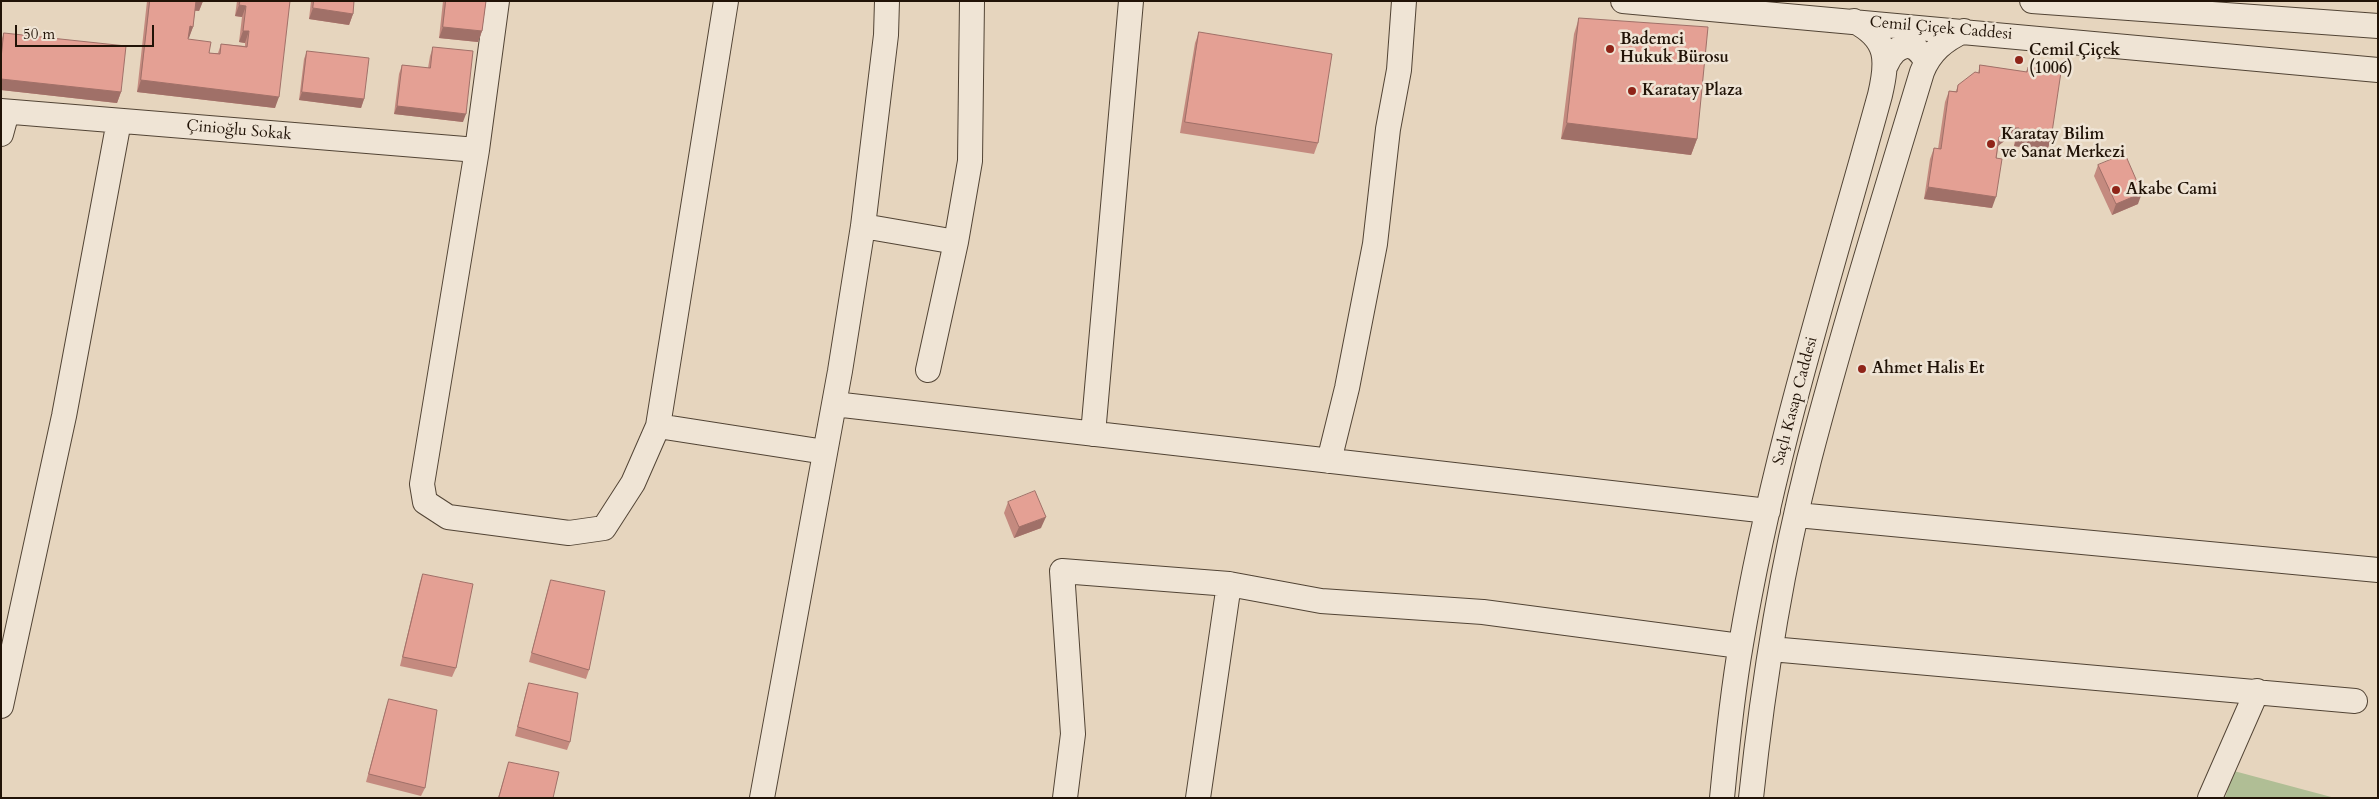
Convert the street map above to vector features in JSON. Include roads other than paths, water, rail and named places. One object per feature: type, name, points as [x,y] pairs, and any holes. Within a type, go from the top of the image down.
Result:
[{"type":"street","points":[[497,1],[478,150],[422,484],[425,502],[448,516],[569,533],[604,528],[633,483],[658,426],[726,1]]},
{"type":"street","points":[[762,798],[834,404],[864,226],[886,35],[887,1]]},
{"type":"street","points":[[928,370],[956,242],[970,161],[972,1]]},
{"type":"street","points":[[1093,434],[1131,1]]},
{"type":"street","points":[[1329,461],[1347,388],[1374,244],[1388,129],[1399,70],[1404,1]]},
{"type":"street","name":"Cemil Çiçek Caddesi","points":[[1623,1],[2378,70]]},
{"type":"street","points":[[2032,1],[2378,26]]},
{"type":"street","name":"Saçlı Kasap Caddesi","points":[[1722,798],[1740,646],[1768,511],[1791,416],[1880,95],[1886,65],[1884,52],[1877,38],[1867,28],[1854,21]]},
{"type":"street","name":"Saçlı Kasap Caddesi","points":[[1751,798],[1771,649],[1809,460],[1926,62],[1940,45],[1964,31]]},
{"type":"street","points":[[1886,65],[1892,53],[1902,47],[1915,47],[1920,51],[1926,62]]},
{"type":"street","name":"Çinioğlu Sokak","points":[[3,119],[119,121],[478,150]]},
{"type":"street","points":[[1,706],[62,425],[119,121]]},
{"type":"street","points":[[864,226],[956,242]]},
{"type":"street","points":[[834,404],[1768,511]]},
{"type":"street","points":[[658,426],[825,452]]},
{"type":"street","points":[[1797,515],[2378,570]]},
{"type":"street","points":[[1065,798],[1073,734],[1062,572],[1229,584],[1321,601],[1483,612],[1740,646]]},
{"type":"street","points":[[1198,798],[1229,584]]},
{"type":"street","points":[[1771,649],[2355,701]]},
{"type":"street","points":[[2210,798],[2257,691]]},
{"type":"place","name":"Bademci Hukuk Bürosu","points":[[1610,49]]},
{"type":"place","name":"Cemil Çiçek (1006)","points":[[2019,60]]},
{"type":"place","name":"Karatay Plaza","points":[[1632,91]]},
{"type":"place","name":"Karatay Bilim ve Sanat Merkezi","points":[[1991,144]]},
{"type":"place","name":"Akabe Cami","points":[[2116,190]]},
{"type":"place","name":"Ahmet Halis Et","points":[[1862,369]]}]
